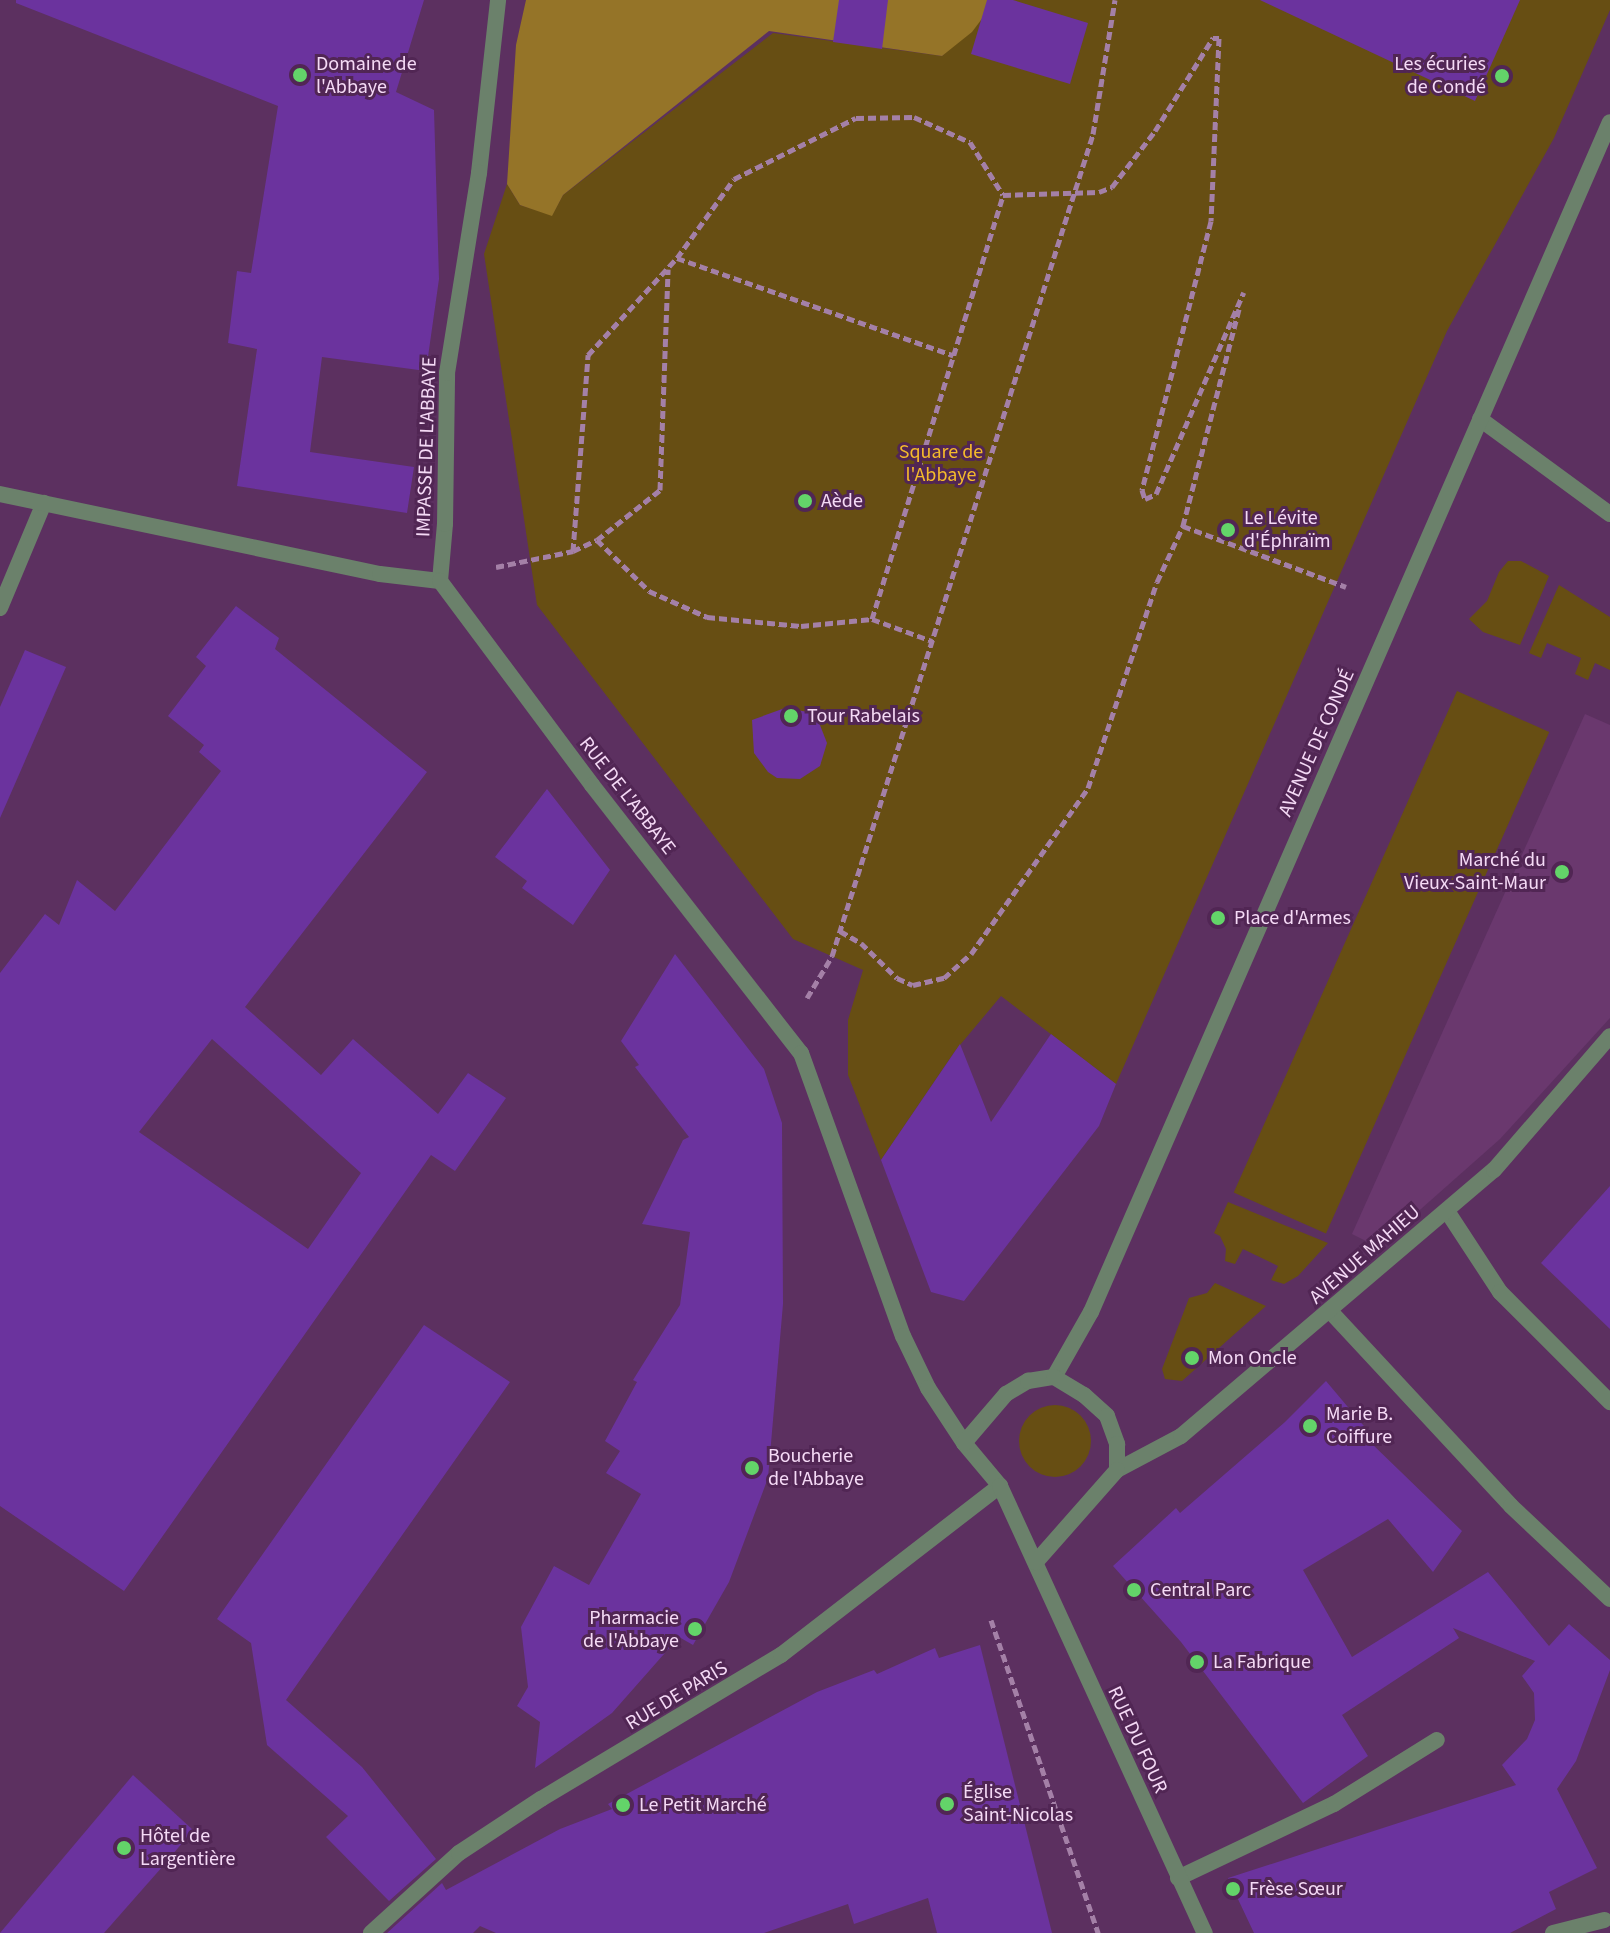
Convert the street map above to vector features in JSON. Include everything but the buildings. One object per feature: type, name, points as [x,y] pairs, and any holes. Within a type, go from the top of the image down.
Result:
[{"type":"street","name":"IMPASSE DE L'ABBAYE","points":[[440,581],[445,524],[447,373],[479,173],[498,0]]},
{"type":"street","name":"AVENUE DE CONDÉ","points":[[1054,1377],[1091,1312],[1610,122]]},
{"type":"street","points":[[1480,419],[1610,514]]},
{"type":"street","points":[[0,494],[380,574],[440,581]]},
{"type":"street","points":[[0,608],[44,503]]},
{"type":"street","name":"RUE DE L'ABBAYE","points":[[440,581],[592,785],[801,1053],[903,1336],[928,1388],[964,1443],[1000,1486]]},
{"type":"street","name":"AVENUE MAHIEU","points":[[1117,1470],[1181,1436],[1494,1170],[1610,1036]]},
{"type":"street","points":[[1447,1211],[1500,1292],[1610,1402]]},
{"type":"street","points":[[1330,1311],[1511,1506],[1610,1599]]},
{"type":"street","points":[[964,1443],[1006,1394],[1028,1381],[1054,1377],[1084,1395],[1107,1416],[1117,1444],[1117,1470],[1036,1562]]},
{"type":"street","name":"RUE DU FOUR","points":[[1000,1486],[1205,1933]]},
{"type":"street","name":"RUE DE PARIS","points":[[371,1933],[459,1853],[541,1799],[764,1666],[1000,1486]]},
{"type":"street","points":[[1178,1878],[1334,1804],[1437,1740]]},
{"type":"street","points":[[1553,1933],[1607,1920]]},
{"type":"path","points":[[806,998],[832,956],[1093,134],[1115,0]]},
{"type":"path","points":[[840,931],[856,939],[897,978],[913,985],[944,978],[971,954],[1088,788],[1157,582],[1183,526],[1244,292],[1156,494],[1145,499],[1142,490],[1211,221],[1219,38],[1213,38],[1155,131],[1112,187],[1099,192],[1003,195]]},
{"type":"path","points":[[573,551],[588,355],[677,258],[734,179],[856,118],[914,117],[970,142],[1003,195],[872,619]]},
{"type":"path","points":[[677,258],[953,355]]},
{"type":"path","points":[[496,567],[573,551],[597,540],[660,490],[668,268]]},
{"type":"path","points":[[1183,526],[1346,587]]},
{"type":"path","points":[[597,540],[649,591],[707,617],[801,626],[872,619],[932,641]]},
{"type":"path","points":[[991,1620],[1098,1933]]},
{"type":"shaded area","points":[[526,0],[996,0],[972,32],[942,56],[769,31],[563,195],[552,216],[520,205],[507,184],[516,45]]},
{"type":"shaded area","name":"Marché du Vieux-Saint-Maur","points":[[1585,714],[1610,725],[1610,1018],[1500,1139],[1378,1247],[1352,1234]]},
{"type":"green space","name":"Square de l'Abbaye","points":[[996,0],[1610,0],[1610,10],[1554,138],[1447,331],[1116,1084],[1001,996],[955,1051],[881,1160],[848,1075],[848,1020],[863,970],[793,939],[537,605],[484,254],[507,184],[520,205],[552,215],[563,195],[773,33],[942,56]]},
{"type":"green space","points":[[1508,561],[1521,561],[1549,576],[1520,645],[1483,632],[1469,619],[1487,601],[1499,572]]},
{"type":"green space","points":[[1559,585],[1610,617],[1610,670],[1595,663],[1588,680],[1575,674],[1581,658],[1547,643],[1541,658],[1529,653]]},
{"type":"green space","points":[[1457,691],[1549,732],[1326,1234],[1234,1193]]},
{"type":"green space","points":[[1228,1202],[1328,1243],[1298,1276],[1284,1284],[1271,1280],[1278,1266],[1243,1249],[1235,1264],[1225,1261],[1226,1249],[1220,1236],[1214,1233]]},
{"type":"green space","points":[[1215,1283],[1266,1306],[1182,1381],[1165,1379],[1162,1369],[1189,1298],[1207,1293]]},
{"type":"green space","points":[[1048,1405],[1062,1405],[1081,1415],[1091,1434],[1091,1448],[1081,1467],[1062,1477],[1048,1477],[1029,1467],[1019,1448],[1019,1434],[1029,1415]]},
{"type":"place","name":"Domaine de l'Abbaye","points":[[300,75]]},
{"type":"place","name":"Les écuries de Condé","points":[[1502,76]]},
{"type":"place","name":"Aède","points":[[805,501]]},
{"type":"place","name":"Le Lévite d'Éphraïm","points":[[1228,530]]},
{"type":"place","name":"Tour Rabelais","points":[[791,716]]},
{"type":"place","name":"Marché du Vieux-Saint-Maur","points":[[1562,872]]},
{"type":"place","name":"Place d'Armes","points":[[1218,918]]},
{"type":"place","name":"Mon Oncle","points":[[1192,1358]]},
{"type":"place","name":"Marie B. Coiffure","points":[[1310,1426]]},
{"type":"place","name":"Boucherie de l'Abbaye","points":[[752,1468]]},
{"type":"place","name":"Central Parc","points":[[1134,1590]]},
{"type":"place","name":"Pharmacie de l'Abbaye","points":[[695,1629]]},
{"type":"place","name":"La Fabrique","points":[[1197,1662]]},
{"type":"place","name":"Église Saint-Nicolas","points":[[947,1804]]},
{"type":"place","name":"Le Petit Marché","points":[[623,1805]]},
{"type":"place","name":"Hôtel de Largentière","points":[[124,1848]]},
{"type":"place","name":"Frèse Sœur","points":[[1233,1889]]}]
